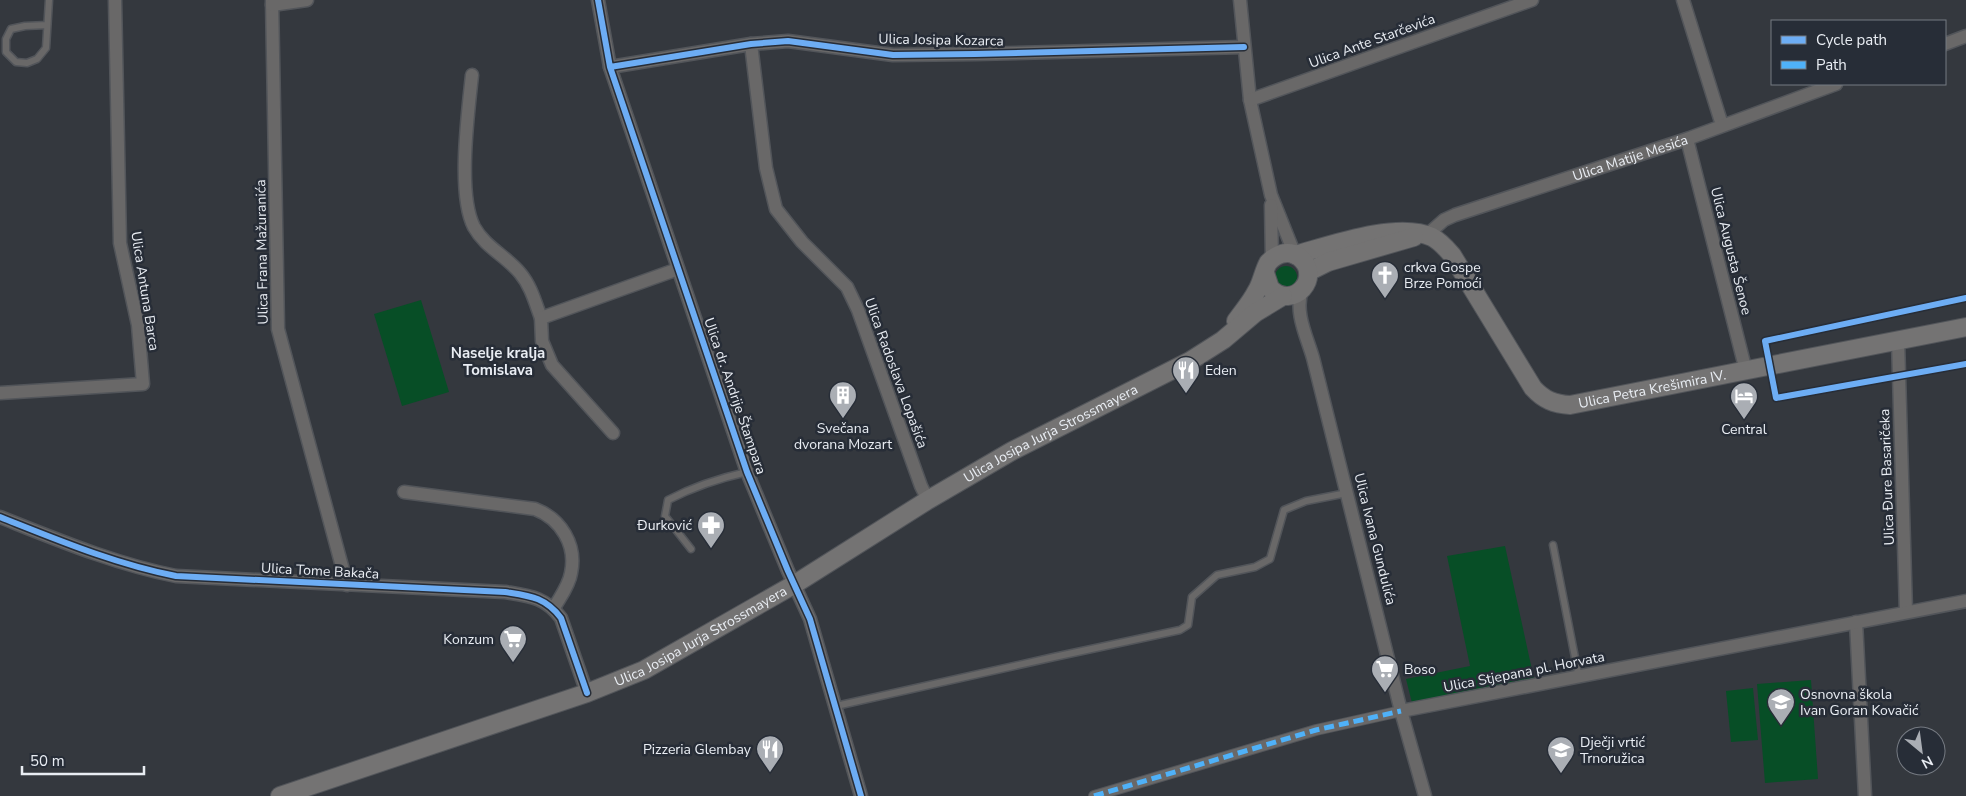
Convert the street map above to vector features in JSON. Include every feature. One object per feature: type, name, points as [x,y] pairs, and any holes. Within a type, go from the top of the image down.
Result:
[{"type":"main road","points":[[1223,340],[1256,292],[1268,266],[1283,253],[1296,255],[1386,232],[1402,231],[1424,234]]},
{"type":"main road","name":"Ulica Matije Mesića","points":[[1308,272],[1328,262],[1424,234]]},
{"type":"main road","name":"Ulica Petra Krešimira IV.","points":[[1424,234],[1439,242],[1452,255],[1525,377],[1540,396],[1549,401],[1570,406],[1966,327]]},
{"type":"main road","points":[[1268,266],[1267,284],[1278,294],[1290,296],[1302,290],[1306,285],[1308,272],[1306,265],[1296,255]]},
{"type":"main road","name":"Ulica Josipa Jurja Strossmayera","points":[[280,796],[587,693],[644,670],[795,584],[928,500],[1012,451],[1190,361],[1223,340],[1255,313],[1283,296]]},
{"type":"street","name":"Ulica Antuna Barca","points":[[0,393],[143,384],[138,326],[120,243],[115,0]]},
{"type":"street","points":[[272,2],[307,0]]},
{"type":"street","name":"Ulica dr. Andrije Štampara","points":[[598,0],[610,66],[747,472],[810,618],[861,796]]},
{"type":"street","points":[[1240,0],[1250,100],[1271,195],[1296,255]]},
{"type":"street","name":"Ulica Ante Starčevića","points":[[1250,100],[1532,0]]},
{"type":"street","points":[[1683,0],[1722,125]]},
{"type":"street","name":"Ulica Frana Mažuranića","points":[[272,2],[278,329],[347,585]]},
{"type":"street","points":[[1946,44],[1966,36]]},
{"type":"street","name":"Ulica Josipa Kozarca","points":[[610,66],[751,44],[788,41],[893,55],[1244,47]]},
{"type":"street","name":"Ulica Radoslava Lopašića","points":[[751,44],[766,168],[776,209],[802,242],[847,287],[858,310],[921,486],[928,500]]},
{"type":"street","points":[[472,74],[464,191],[474,226],[486,243],[519,272],[530,287],[541,318],[542,341],[552,365],[613,433]]},
{"type":"street","name":"Ulica Matije Mesića","points":[[1424,234],[1455,214],[1687,139],[1833,85]]},
{"type":"street","name":"Ulica Augusta Šenoe","points":[[1687,139],[1746,371]]},
{"type":"street","points":[[1268,266],[1271,195]]},
{"type":"street","points":[[541,318],[678,269]]},
{"type":"street","name":"Ulica Ivana Gundulića","points":[[1302,290],[1299,298],[1300,316],[1313,358],[1401,711],[1425,796]]},
{"type":"street","name":"Ulica Đure Basaričeka","points":[[1898,341],[1906,612]]},
{"type":"street","points":[[404,492],[535,509],[547,514],[561,527],[568,539],[571,552],[571,573],[564,592],[554,608],[561,618],[587,693]]},
{"type":"street","name":"Ulica Tome Bakača","points":[[0,517],[93,553],[159,573],[202,578],[505,592],[543,600],[554,608]]},
{"type":"street","name":"Ulica Stjepana pl. Horvata","points":[[1094,796],[1316,730],[1401,711],[1579,678],[1906,612],[1966,602]]},
{"type":"street","points":[[1856,622],[1865,796]]},
{"type":"lane","points":[[47,26],[25,26],[11,30],[6,39],[6,52],[16,62],[27,63],[37,59],[46,48],[49,0]]},
{"type":"lane","points":[[691,549],[665,516],[668,500],[686,490],[747,472]]},
{"type":"lane","points":[[836,706],[1046,658],[1180,630],[1188,625],[1192,597],[1216,575],[1256,567],[1270,559],[1284,510],[1306,501],[1348,493]]},
{"type":"lane","points":[[1553,545],[1579,678]]},
{"type":"green space","points":[[1286,266],[1294,269],[1297,277],[1294,285],[1286,288],[1278,285],[1275,277],[1278,269]]},
{"type":"green space","points":[[421,300],[449,392],[402,406],[374,314]]},
{"type":"green space","points":[[1505,546],[1534,679],[1412,703],[1406,679],[1470,666],[1447,556]]},
{"type":"green space","points":[[1811,680],[1818,779],[1765,783],[1757,684]]},
{"type":"green space","points":[[1753,688],[1758,740],[1731,742],[1726,691]]},
{"type":"marked path","points":[[1094,796],[1316,730],[1401,711]]},
{"type":"cycle path","points":[[598,0],[610,67],[747,472],[810,619],[861,796]]},
{"type":"cycle path","points":[[610,67],[751,44],[788,41],[893,55],[1244,47]]},
{"type":"cycle path","points":[[1966,298],[1765,341],[1776,398],[1966,364]]},
{"type":"cycle path","points":[[0,517],[109,558],[176,576],[505,592],[529,596],[549,606],[561,618],[587,693]]},
{"type":"place","name":"crkva Gospe Brze Pomoći","points":[[1385,299]]},
{"type":"place","name":"Eden","points":[[1186,394]]},
{"type":"place","name":"Svečana dvorana Mozart","points":[[843,419]]},
{"type":"place","name":"Central","points":[[1744,420]]},
{"type":"place","name":"Đurković","points":[[711,549]]},
{"type":"place","name":"Konzum","points":[[513,663]]},
{"type":"place","name":"Boso","points":[[1385,693]]},
{"type":"place","name":"Osnovna škola Ivan Goran Kovačić","points":[[1781,726]]},
{"type":"place","name":"Pizzeria Glembay","points":[[770,773]]},
{"type":"place","name":"Dječji vrtić Trnoružica","points":[[1561,774]]},
{"type":"district","name":"Naselje kralja Tomislava","points":[[498,362]]}]
